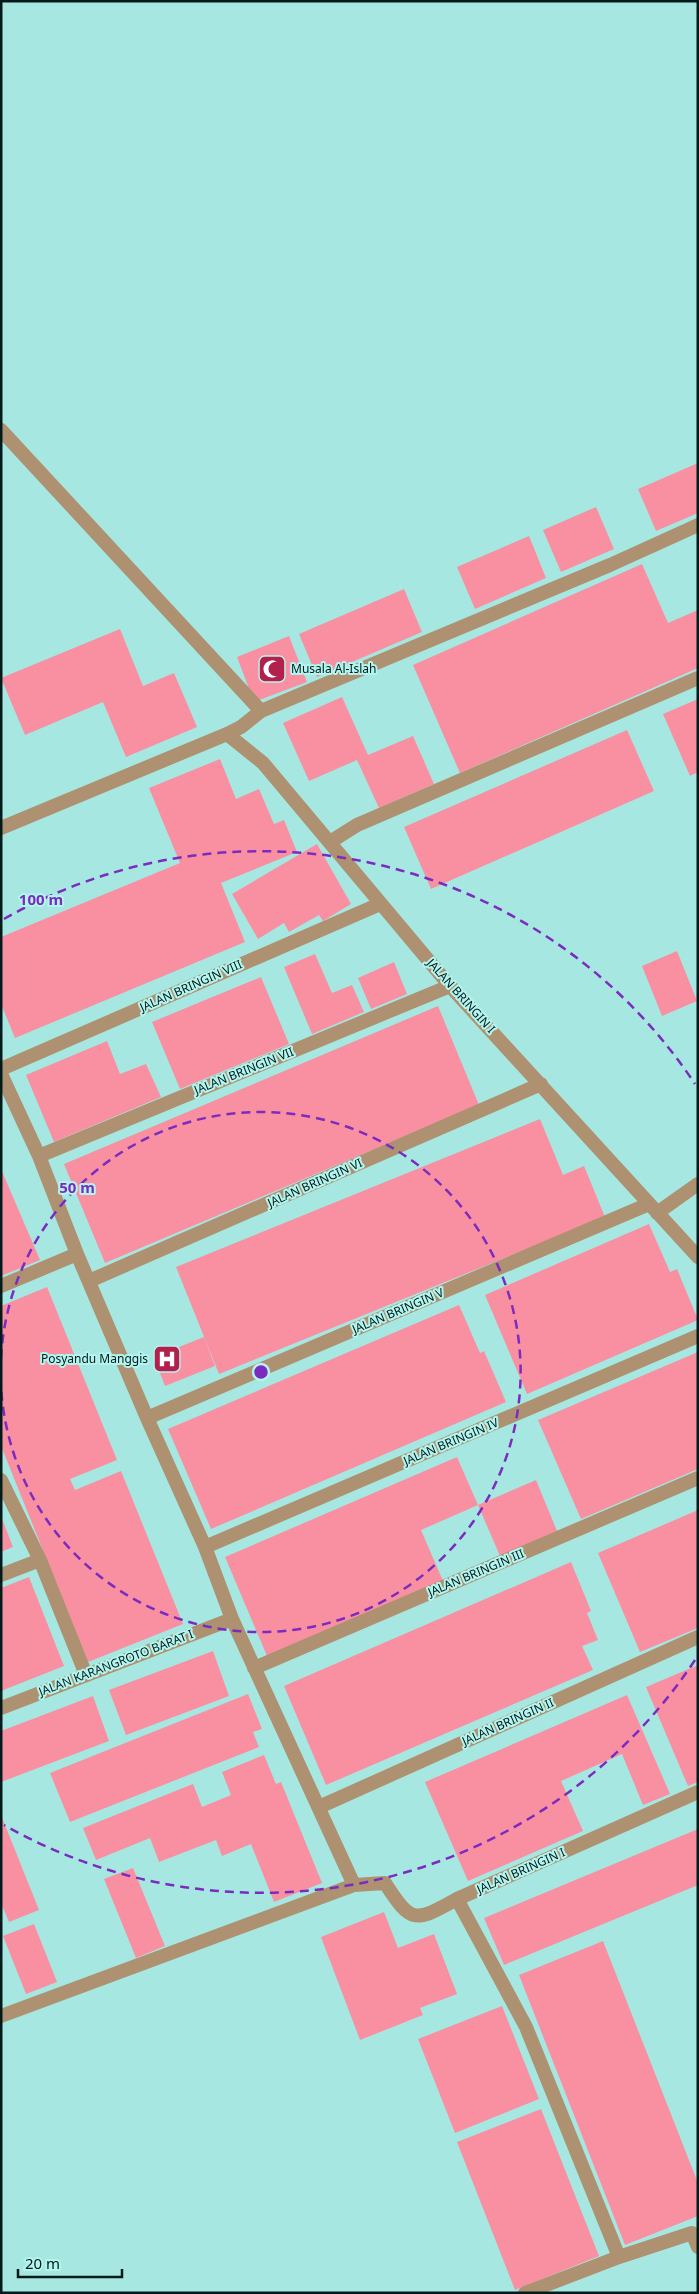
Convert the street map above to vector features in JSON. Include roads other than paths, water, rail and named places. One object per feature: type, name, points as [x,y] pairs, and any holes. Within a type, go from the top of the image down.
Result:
[{"type":"street","points":[[1,430],[259,713]]},
{"type":"street","points":[[1,828],[227,734],[241,727],[259,713],[610,565],[698,525]]},
{"type":"street","points":[[332,840],[357,825],[698,678]]},
{"type":"street","name":"JALAN BRINGIN I","points":[[227,734],[263,763],[332,840],[380,904],[450,986],[542,1084],[698,1257]]},
{"type":"street","name":"JALAN BRINGIN VIII","points":[[1,1069],[380,904]]},
{"type":"street","name":"JALAN BRINGIN VII","points":[[39,1156],[450,986]]},
{"type":"street","points":[[1,1074],[39,1156],[77,1254],[147,1418],[205,1547],[232,1619],[354,1886],[1,2016]]},
{"type":"street","name":"JALAN BRINGIN VI","points":[[89,1281],[542,1084]]},
{"type":"street","name":"JALAN BRINGIN V","points":[[147,1418],[653,1209],[683,1195],[698,1184]]},
{"type":"street","points":[[1,1286],[77,1254]]},
{"type":"street","name":"JALAN BRINGIN IV","points":[[205,1547],[698,1336]]},
{"type":"street","name":"JALAN BRINGIN III","points":[[254,1668],[698,1478]]},
{"type":"street","points":[[1,1480],[40,1560],[86,1675]]},
{"type":"street","points":[[1,1575],[40,1560]]},
{"type":"street","name":"JALAN KARANGROTO BARAT I","points":[[1,1708],[232,1619]]},
{"type":"street","name":"JALAN BRINGIN II","points":[[318,1807],[698,1637]]},
{"type":"street","name":"JALAN BRINGIN I","points":[[354,1886],[385,1883],[401,1908],[414,1915],[426,1916],[457,1899],[698,1792]]},
{"type":"street","points":[[457,1899],[526,2027],[619,2257]]},
{"type":"street","points":[[526,2293],[619,2257],[692,2233],[698,2247]]},
{"type":"place","name":"Musala Al-Islah","points":[[272,669]]},
{"type":"place","name":"Posyandu Manggis","points":[[167,1359]]}]
